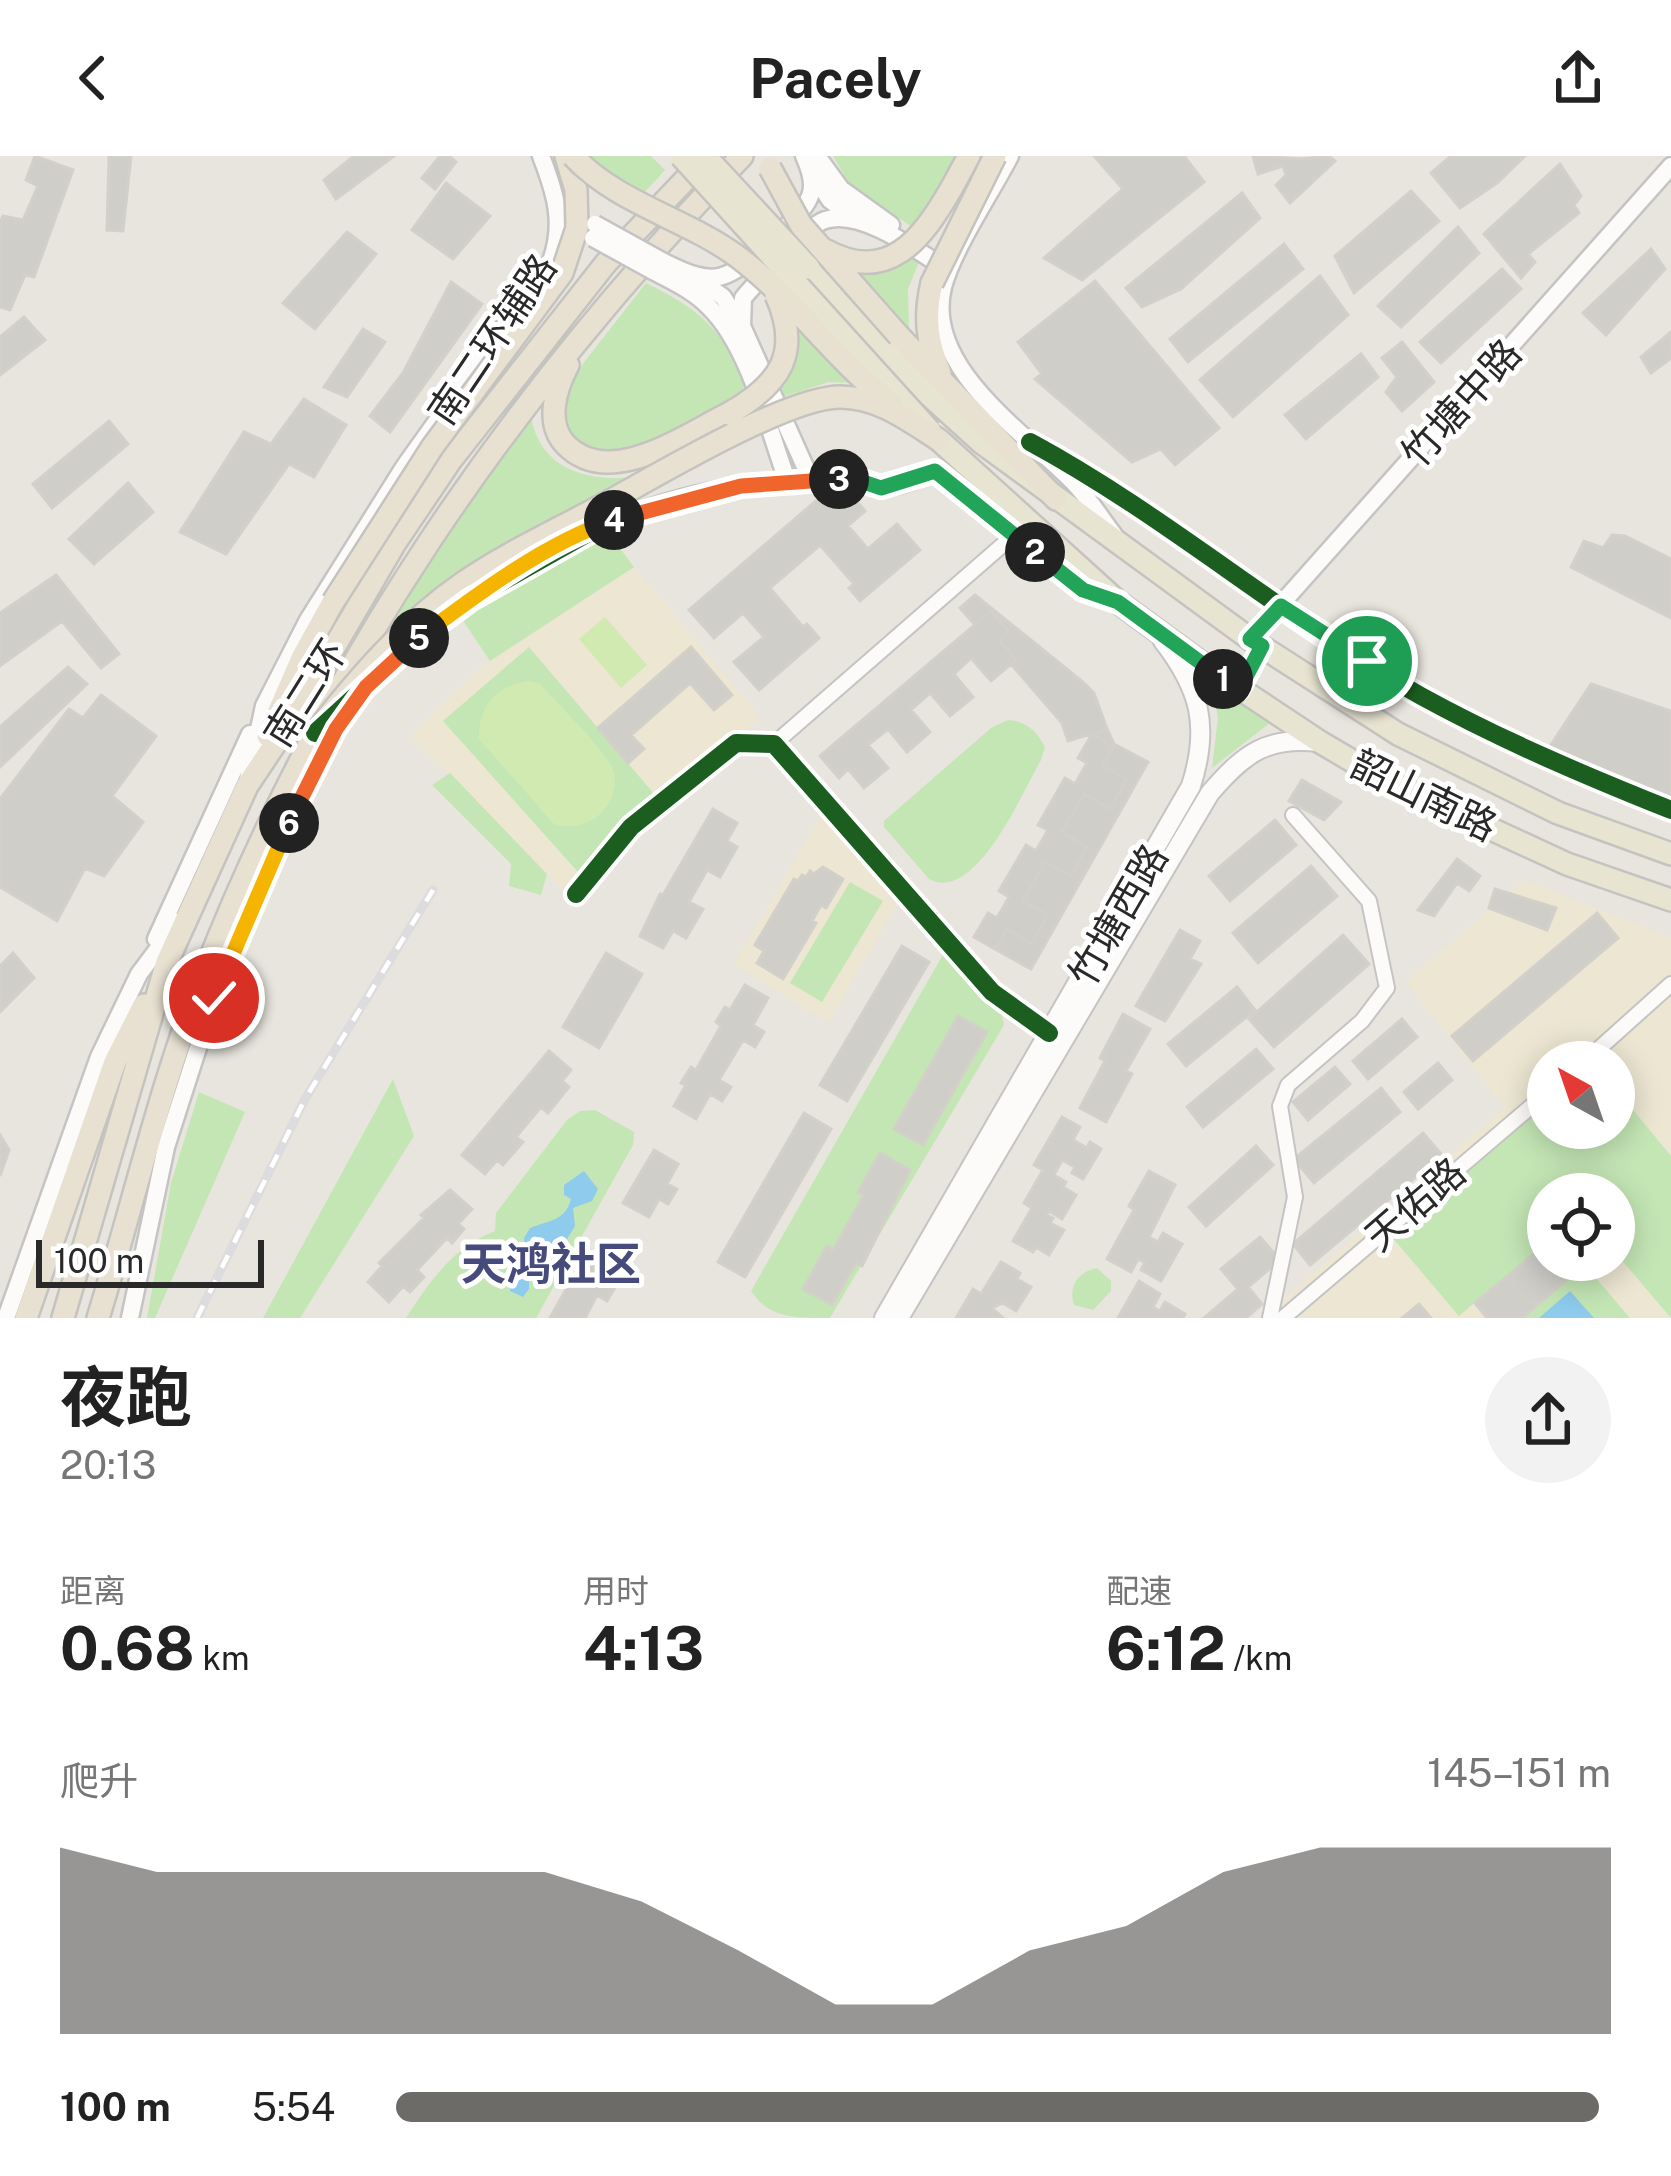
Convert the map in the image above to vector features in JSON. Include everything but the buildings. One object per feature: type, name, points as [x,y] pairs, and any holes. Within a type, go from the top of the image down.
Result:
[{"type":"highway","points":[[570,156],[611,186],[722,245],[877,392],[939,440]]},
{"type":"highway","points":[[247,786],[303,656],[333,602],[433,446],[562,273],[572,250],[578,210],[570,156]]},
{"type":"highway","name":"南二环","points":[[63,1318],[167,962],[247,786],[451,460],[606,263],[706,156]]},
{"type":"highway","name":"南二环","points":[[98,1318],[134,1191],[208,989],[228,919],[334,695],[436,527],[500,436],[591,325],[742,156]]},
{"type":"highway","points":[[765,156],[788,207],[812,222],[899,336],[1056,499]]},
{"type":"highway","points":[[812,222],[839,258],[878,262],[912,245],[969,156]]},
{"type":"highway","points":[[956,399],[930,350],[926,325],[995,156]]},
{"type":"highway","points":[[591,325],[566,369],[554,409],[560,438],[584,459],[620,461],[646,454],[728,414],[765,390],[784,363],[786,323],[762,287]]},
{"type":"highway","points":[[315,733],[392,644],[462,584],[766,421],[824,398],[845,397],[888,408],[939,440]]},
{"type":"highway","points":[[26,1318],[115,1062],[167,962]]},
{"type":"highway","points":[[112,1318],[134,1191]]},
{"type":"main road","name":"韶山南路","points":[[681,156],[939,440],[1118,602],[1239,690],[1383,779],[1567,864],[1671,900]]},
{"type":"main road","name":"韶山南路","points":[[706,156],[929,395],[982,443],[1128,553],[1256,643],[1399,734],[1558,813],[1671,854]]},
{"type":"main road","name":"竹塘西路","points":[[884,1318],[1179,810],[1197,766],[1201,736],[1194,688],[1153,627]]},
{"type":"main road","points":[[1239,690],[1256,643]]},
{"type":"main road","name":"竹塘西路","points":[[899,1318],[1210,793],[1250,754],[1271,742],[1320,742]]},
{"type":"street","points":[[541,156],[558,212]]},
{"type":"street","points":[[1010,156],[945,272],[940,311],[946,347],[963,373],[1077,486],[1128,553]]},
{"type":"street","points":[[810,160],[812,222]]},
{"type":"street","points":[[810,160],[862,223]]},
{"type":"street","name":"竹塘中路","points":[[1256,643],[1281,606],[1671,166]]},
{"type":"street","points":[[723,310],[762,287],[835,193]]},
{"type":"street","points":[[835,193],[945,272]]},
{"type":"street","name":"南二环辅路","points":[[6,1318],[99,1058],[264,706],[308,620],[404,467],[544,274],[556,247],[558,212],[658,266],[692,276],[709,295]]},
{"type":"street","points":[[709,295],[738,270],[812,222],[846,219],[862,223],[945,272]]},
{"type":"street","points":[[658,266],[709,295],[742,326]]},
{"type":"street","points":[[692,276],[718,279],[738,270]]},
{"type":"street","points":[[762,287],[742,298],[742,326],[811,480]]},
{"type":"street","points":[[723,310],[787,480]]},
{"type":"street","points":[[1030,442],[1106,483],[1281,606],[1420,695],[1575,772],[1671,810]]},
{"type":"street","points":[[315,733],[419,638],[470,600],[600,525],[672,502],[787,480],[852,478],[881,488],[935,471],[1083,590],[1118,602]]},
{"type":"street","points":[[577,894],[631,827],[736,743],[774,743],[1014,535]]},
{"type":"street","points":[[130,1318],[166,1147],[208,989],[309,780],[336,729],[366,687]]},
{"type":"street","name":"南二环辅路","points":[[247,786],[264,706]]},
{"type":"street","points":[[774,743],[992,992],[1049,1033]]},
{"type":"street","points":[[1270,1318],[1294,1197],[1280,1106],[1288,1085],[1362,1021],[1387,988],[1369,901],[1293,814]]},
{"type":"street","name":"南二环辅路","points":[[139,974],[193,903]]},
{"type":"street","points":[[1607,1041],[1671,984]]},
{"type":"street","name":"天佑路","points":[[1283,1318],[1527,1110]]},
{"type":"shaded area","points":[[634,567],[760,717],[563,890],[410,736],[480,667]]},
{"type":"shaded area","points":[[826,806],[903,894],[828,1023],[734,964]]},
{"type":"shaded area","points":[[1524,880],[1671,938],[1671,1318],[1260,1318],[1505,1108],[1406,981]]},
{"type":"green space","points":[[590,156],[651,156],[665,170],[645,192],[600,167]]},
{"type":"green space","points":[[833,156],[962,156],[915,229],[850,185]]},
{"type":"green space","points":[[926,245],[908,289],[909,330],[851,271],[891,264]]},
{"type":"green space","points":[[646,283],[684,304],[710,326],[731,355],[748,394],[637,452],[590,455],[564,434],[564,388]]},
{"type":"green space","points":[[801,329],[853,383],[829,382],[770,401],[795,365]]},
{"type":"green space","points":[[531,417],[545,450],[570,469],[601,477],[636,477],[510,541],[461,573],[382,641],[436,550]]},
{"type":"green space","points":[[606,530],[634,567],[490,661],[462,619]]},
{"type":"green space","points":[[605,617],[647,665],[621,688],[579,639]]},
{"type":"green space","points":[[529,647],[655,795],[613,831],[578,872],[443,721]]},
{"type":"green space","points":[[531,681],[540,684],[581,728],[614,772],[607,807],[583,824],[554,824],[479,739],[482,716],[492,698]]},
{"type":"green space","points":[[1212,686],[1270,723],[1212,768],[1218,717]]},
{"type":"green space","points":[[1008,720],[1026,725],[1038,736],[1045,747],[1041,760],[980,861],[963,876],[946,882],[929,879],[884,827],[884,821],[991,728]]},
{"type":"green space","points":[[450,773],[547,874],[541,895],[509,886],[511,864],[432,785]]},
{"type":"green space","points":[[850,882],[883,901],[822,1002],[790,983]]},
{"type":"green space","points":[[945,951],[1002,1015],[1004,1025],[830,1318],[774,1311],[751,1291]]},
{"type":"green space","points":[[393,1079],[414,1136],[300,1318],[263,1318]]},
{"type":"green space","points":[[199,1092],[245,1112],[155,1318],[147,1318],[171,1183]]},
{"type":"green space","points":[[595,1110],[634,1132],[633,1145],[536,1318],[406,1318],[455,1256],[495,1231],[496,1213],[567,1120],[580,1111]]},
{"type":"green space","points":[[1635,1112],[1671,1156],[1671,1318],[1635,1276],[1635,1173],[1527,1173],[1527,1259],[1459,1316],[1391,1236],[1527,1121],[1527,1149],[1635,1149]]},
{"type":"green space","points":[[1097,1268],[1111,1281],[1111,1291],[1093,1310],[1074,1305],[1076,1281]]},
{"type":"green space","points":[[1564,1281],[1598,1281],[1630,1318],[1522,1318]]},
{"type":"water","points":[[584,1171],[598,1189],[592,1201],[573,1208],[575,1226],[561,1249],[549,1242],[529,1273],[529,1289],[523,1297],[510,1291],[511,1272],[526,1257],[524,1238],[530,1228],[565,1212],[571,1199],[564,1195],[564,1185]]},
{"type":"water","points":[[1570,1291],[1594,1318],[1539,1318]]},
{"type":"railway","points":[[197,1318],[305,1099],[433,890]]},
{"type":"cycle path","points":[[1030,442],[1130,502],[1322,635],[1421,696],[1544,757],[1671,810]]},
{"type":"cycle path","points":[[315,733],[419,638],[470,600],[608,522],[741,486],[852,478],[881,487],[935,471],[1083,590],[1118,602]]},
{"type":"cycle path","points":[[576,894],[631,827],[736,743],[774,744],[992,992],[1049,1033]]},
{"type":"district","name":"天鸿社区","points":[[551,1263]]},
{"type":"route","points":[[214,998],[309,780],[336,729],[366,687],[419,638],[531,562],[600,525],[672,502],[787,480],[852,478],[881,488],[935,471],[1083,590],[1118,602],[1239,690],[1262,646],[1250,639],[1281,606],[1367,661]]}]
